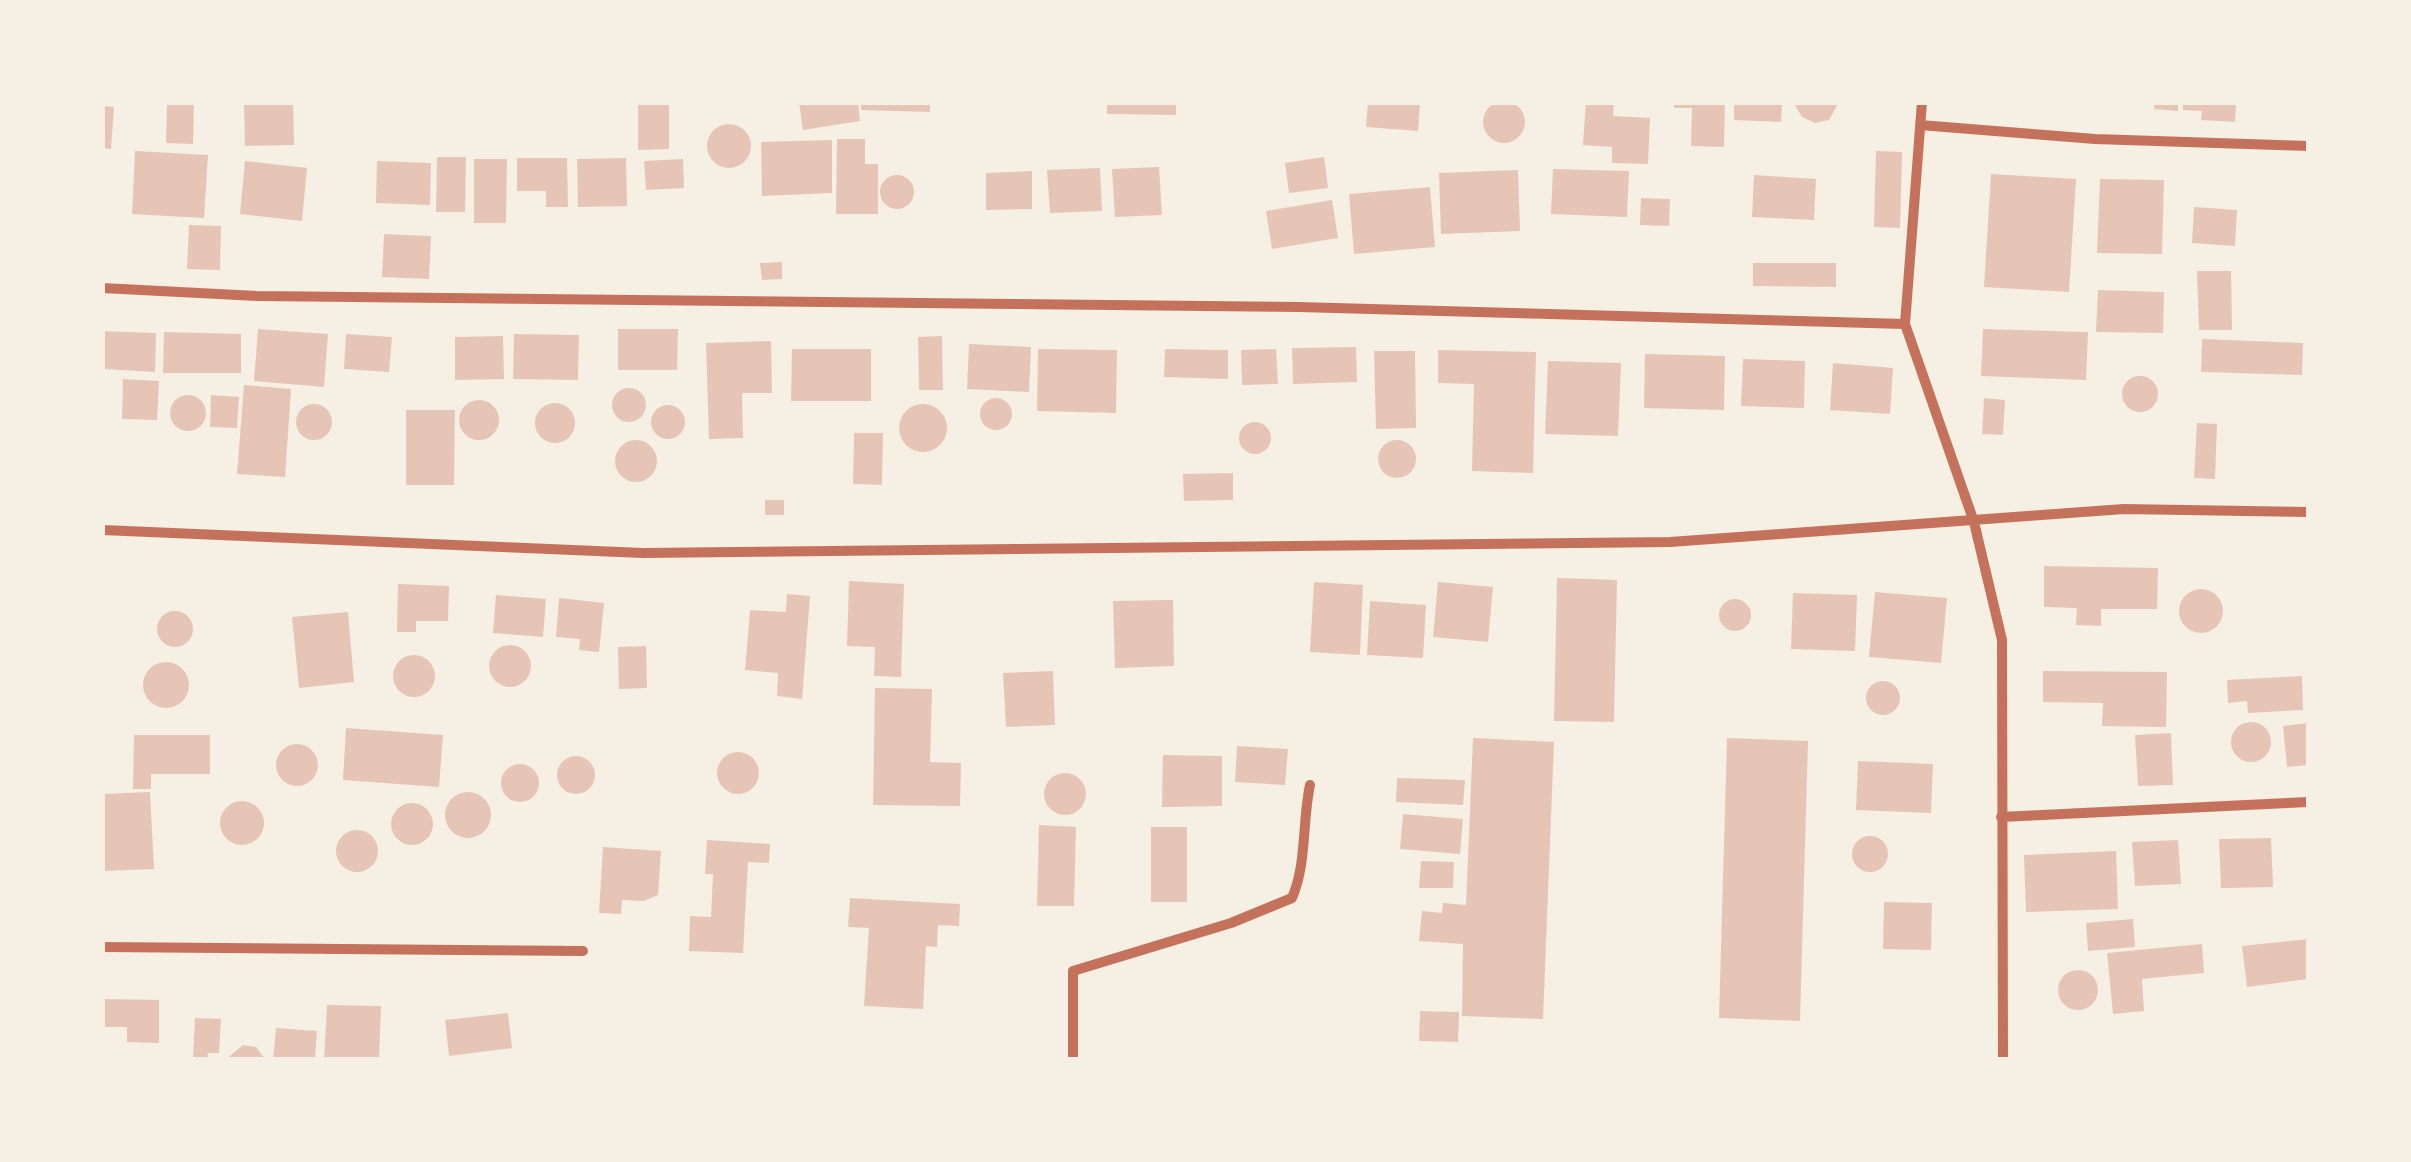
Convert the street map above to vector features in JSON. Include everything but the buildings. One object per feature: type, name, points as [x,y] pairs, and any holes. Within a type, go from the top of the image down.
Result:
[{"type":"street","points":[[1922,102],[1905,324],[1947,432],[1974,522],[2002,640],[2003,1060]]},
{"type":"street","points":[[1920,125],[2094,139],[2308,146]]},
{"type":"street","points":[[102,288],[258,296],[1299,307],[1905,324]]},
{"type":"street","points":[[102,530],[663,553],[1670,542],[2124,510],[2308,512]]},
{"type":"street","points":[[1073,1060],[1073,971],[1231,923],[1292,898],[1302,874],[1301,828],[1310,785]]},
{"type":"street","points":[[2001,817],[2308,802]]},
{"type":"street","points":[[102,947],[583,951]]}]
